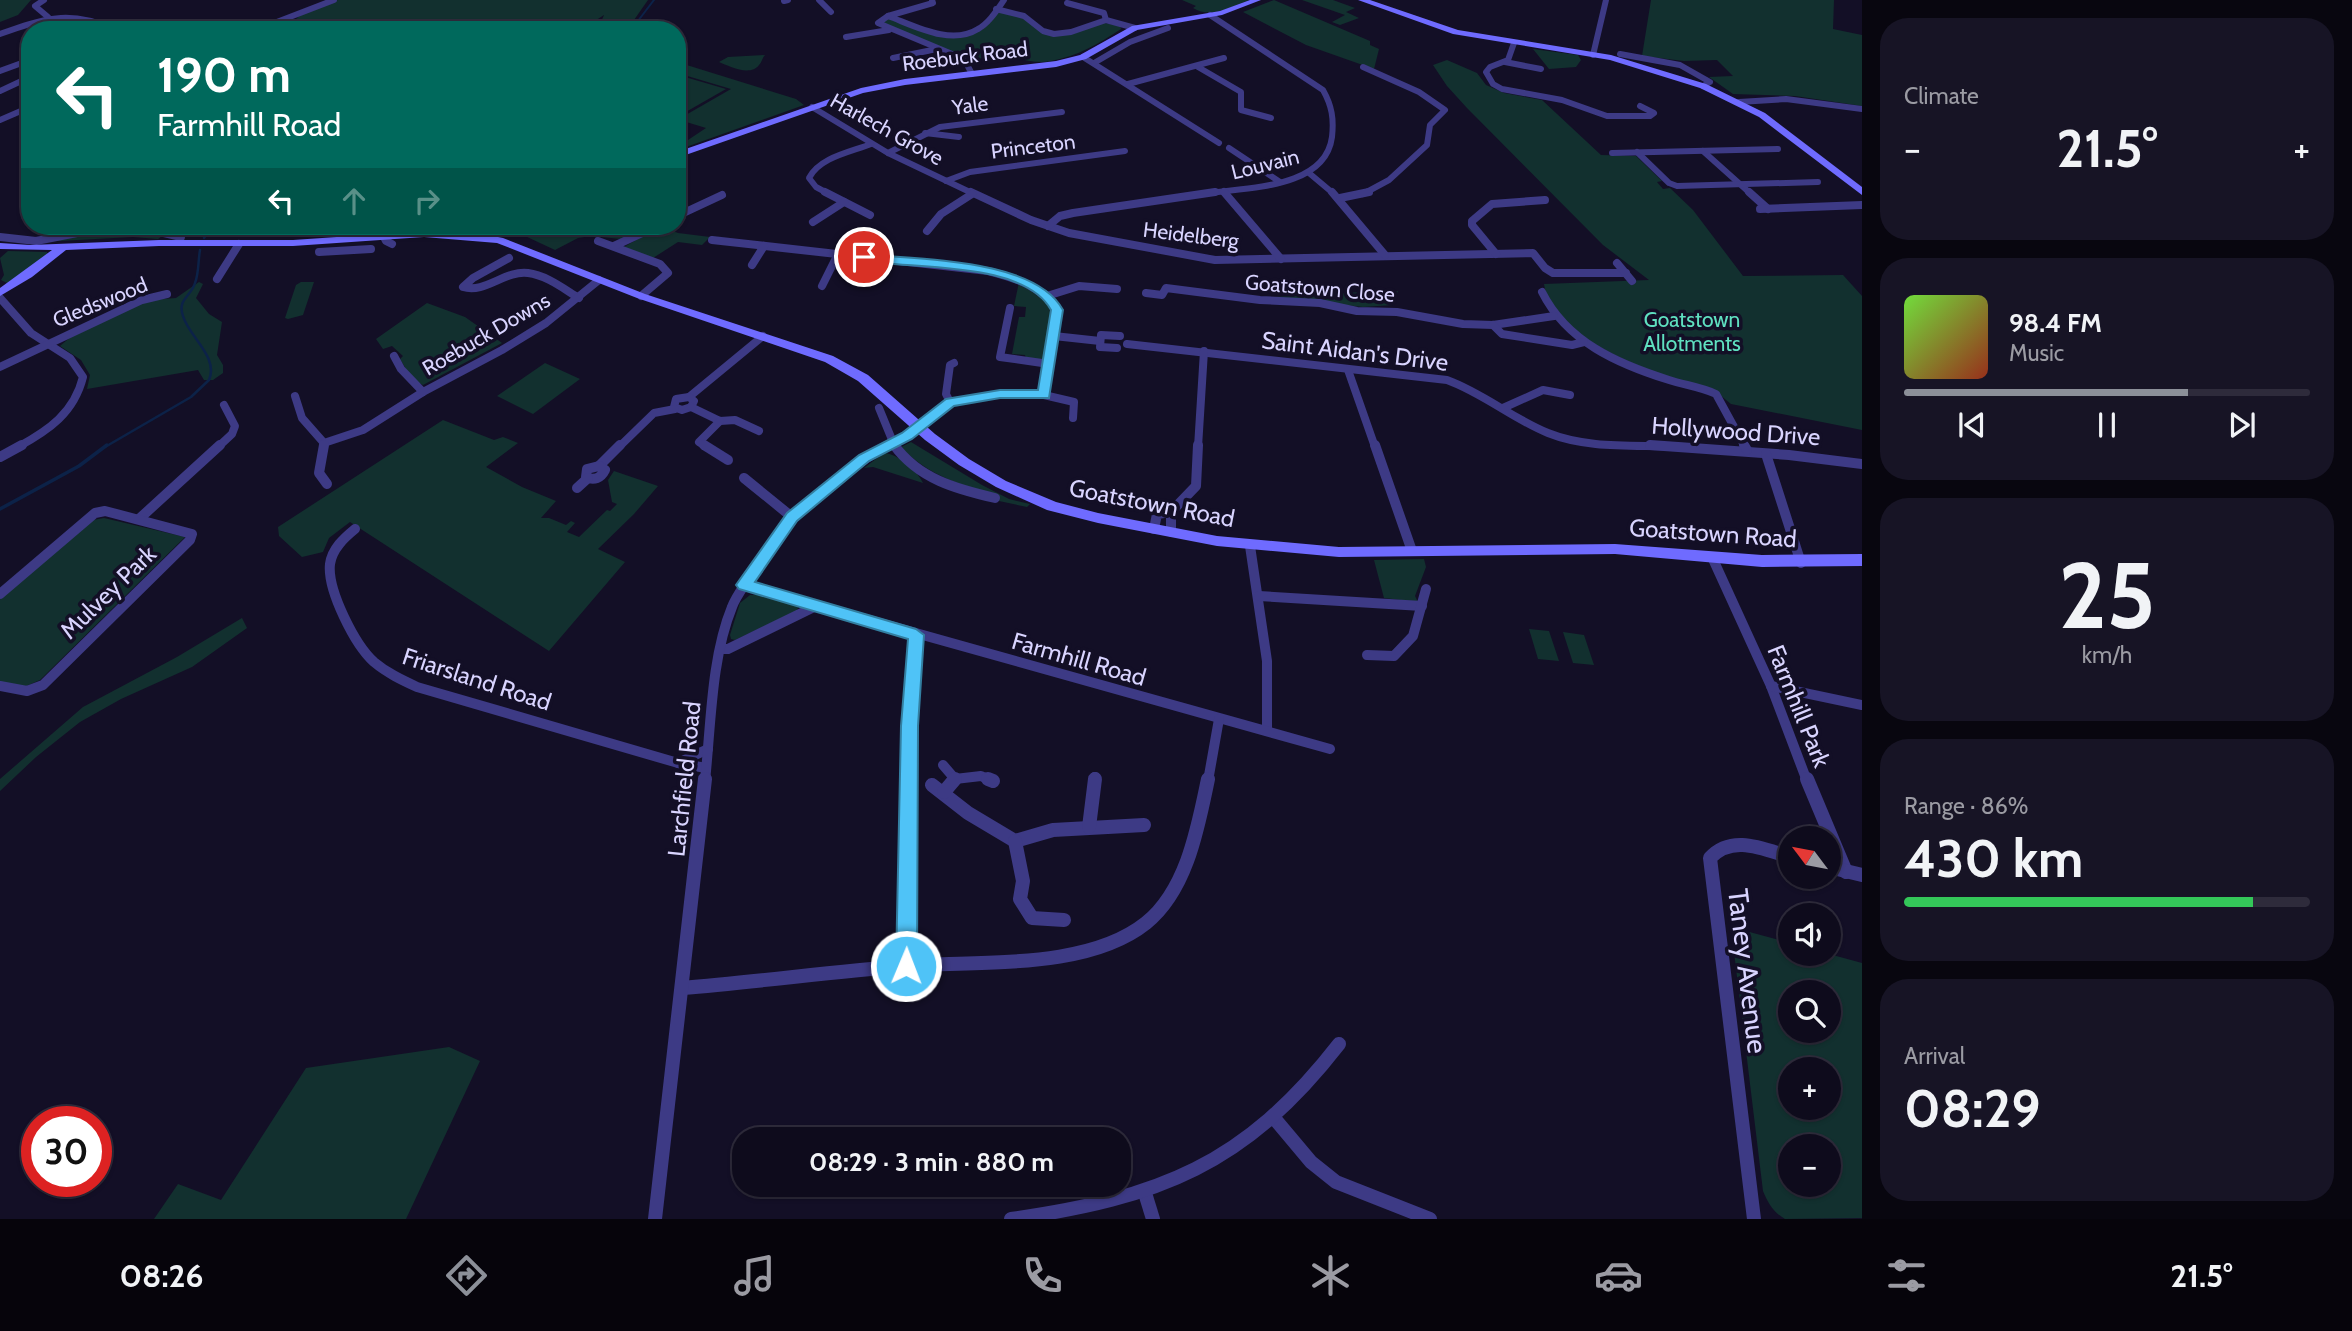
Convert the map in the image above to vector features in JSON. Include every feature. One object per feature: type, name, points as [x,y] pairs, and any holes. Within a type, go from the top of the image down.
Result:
[{"type":"main road","name":"Roebuck Road","points":[[686,152],[872,88],[1052,65],[1083,57],[1135,28],[1233,10],[1257,0]]},
{"type":"main road","points":[[1362,0],[1437,27],[1592,55],[1659,70],[1703,86],[1738,102],[1779,128],[1862,192]]},
{"type":"main road","points":[[2,246],[62,248],[163,239],[239,244],[388,240],[436,235]]},
{"type":"main road","points":[[454,235],[499,240],[508,235]]},
{"type":"main road","name":"Goatstown Road","points":[[499,240],[641,296],[829,359],[851,370],[964,462],[1023,494],[1063,509],[1171,533],[1250,546],[1339,552],[1615,549],[1801,562],[1862,560]]},
{"type":"main road","points":[[0,295],[6,285],[51,258],[62,248]]},
{"type":"street","points":[[44,0],[35,6],[47,17]]},
{"type":"street","points":[[279,21],[334,0]]},
{"type":"street","points":[[819,0],[831,12]]},
{"type":"street","points":[[932,0],[933,3],[926,6],[888,16],[878,23],[889,30],[964,59],[972,74]]},
{"type":"street","points":[[888,16],[929,31],[960,34],[979,30],[1004,0]]},
{"type":"street","points":[[1592,55],[1597,45],[1606,0]]},
{"type":"street","points":[[1067,3],[1099,10],[1104,13],[1106,20]]},
{"type":"street","points":[[996,9],[1024,16],[1043,31],[1054,34],[1070,32],[1106,20],[1135,28]]},
{"type":"street","name":"Louvain","points":[[1048,226],[1060,216],[1073,213],[1280,182],[1309,173],[1324,163],[1328,154],[1331,106],[1323,90],[1210,15]]},
{"type":"street","points":[[36,21],[47,17],[66,16],[99,21]]},
{"type":"street","points":[[0,34],[21,26]]},
{"type":"street","points":[[1094,63],[1145,34],[1168,28]]},
{"type":"street","points":[[846,37],[889,30]]},
{"type":"street","points":[[1505,62],[1514,43]]},
{"type":"street","points":[[893,58],[937,49]]},
{"type":"street","points":[[1620,54],[1680,65],[1710,82],[1703,86]]},
{"type":"street","points":[[1083,57],[1219,143]]},
{"type":"street","points":[[1128,84],[1224,58]]},
{"type":"street","points":[[1541,69],[1505,62],[1490,67],[1486,72],[1487,78],[1493,84],[1514,93],[1562,100],[1607,116],[1650,116],[1654,113],[1640,106]]},
{"type":"street","points":[[0,71],[21,63]]},
{"type":"street","points":[[1198,67],[1241,92],[1241,110],[1270,118]]},
{"type":"street","points":[[1340,198],[1370,193],[1385,185],[1427,145],[1430,125],[1445,110],[1441,105],[1363,67]]},
{"type":"street","points":[[0,91],[21,81]]},
{"type":"street","points":[[1738,102],[1786,99],[1862,109]]},
{"type":"street","name":"Harlech Grove","points":[[811,107],[871,144],[946,181]]},
{"type":"street","points":[[0,120],[21,111]]},
{"type":"street","name":"Yale","points":[[888,153],[924,133],[963,123],[1062,112]]},
{"type":"street","points":[[924,133],[960,137]]},
{"type":"street","points":[[870,215],[816,187],[809,178],[810,172],[820,164],[871,144]]},
{"type":"street","points":[[1229,148],[1280,182]]},
{"type":"street","points":[[1612,153],[1778,149]]},
{"type":"street","name":"Princeton","points":[[946,181],[970,172],[1125,151]]},
{"type":"street","points":[[1703,151],[1742,184],[1764,209],[1862,205]]},
{"type":"street","points":[[1637,152],[1674,186],[1818,182]]},
{"type":"street","points":[[1309,173],[1340,198],[1385,255]]},
{"type":"street","name":"Heidelberg","points":[[946,181],[1069,233],[1183,256],[1215,260],[1533,253],[1558,282]]},
{"type":"street","points":[[1224,192],[1281,259]]},
{"type":"street","points":[[927,231],[932,222],[947,208],[972,194]]},
{"type":"street","points":[[686,212],[722,195]]},
{"type":"street","points":[[1496,254],[1478,234],[1472,221],[1492,204],[1545,201]]},
{"type":"street","points":[[813,222],[844,202]]},
{"type":"street","points":[[33,245],[75,235]]},
{"type":"street","points":[[164,235],[163,239],[181,237]]},
{"type":"street","points":[[614,246],[638,235]]},
{"type":"street","points":[[330,251],[335,240]]},
{"type":"street","points":[[712,240],[988,271],[1010,276],[1047,296],[1057,310],[1044,395]]},
{"type":"street","points":[[598,241],[660,264],[667,270],[668,273],[641,296]]},
{"type":"street","points":[[217,279],[239,244]]},
{"type":"street","points":[[752,265],[764,246]]},
{"type":"street","points":[[319,252],[371,249]]},
{"type":"street","points":[[822,286],[838,254]]},
{"type":"street","points":[[509,258],[502,265],[476,275],[463,286],[473,290],[520,271],[534,271],[579,298]]},
{"type":"street","points":[[1617,263],[1632,281]]},
{"type":"street","points":[[1550,272],[1626,273]]},
{"type":"street","name":"Roebuck Downs","points":[[324,443],[341,440],[363,430],[423,392],[502,350],[579,298],[599,280]]},
{"type":"street","points":[[1047,296],[1080,286],[1117,289]]},
{"type":"street","name":"Goatstown Close","points":[[1146,293],[1162,295],[1166,288],[1259,300],[1320,303],[1357,311],[1397,312],[1463,324],[1493,325],[1555,316]]},
{"type":"street","name":"Goatstown Close","points":[[1542,292],[1548,308],[1584,342],[1632,367],[1716,394],[1747,450]]},
{"type":"street","name":"Gledswood","points":[[0,368],[47,343],[142,300],[167,294]]},
{"type":"street","points":[[0,295],[32,333],[77,367],[83,377],[75,405],[60,421],[0,457]]},
{"type":"street","points":[[1010,308],[1000,357],[1049,364]]},
{"type":"street","name":"Goatstown Close","points":[[1493,325],[1502,334],[1572,345],[1584,342]]},
{"type":"street","points":[[1117,348],[1100,347],[1101,335],[1119,336]]},
{"type":"street","points":[[1054,336],[1100,341]]},
{"type":"street","points":[[577,488],[588,478],[584,475],[587,469],[599,466],[654,413],[685,410],[690,402],[763,337]]},
{"type":"street","name":"Saint Aidan's Drive","points":[[1127,344],[1447,380],[1484,395],[1548,434],[1605,443]]},
{"type":"street","points":[[1154,529],[1157,514],[1171,512],[1196,486],[1204,351]]},
{"type":"street","name":"Roebuck Downs","points":[[394,356],[401,369],[423,392]]},
{"type":"street","points":[[954,363],[950,365],[946,394],[950,402],[1000,394],[1044,395],[1074,402],[1073,418]]},
{"type":"street","points":[[1348,370],[1412,551]]},
{"type":"street","points":[[1503,408],[1525,393],[1547,390],[1570,395]]},
{"type":"street","points":[[295,396],[303,418],[324,443],[319,473],[327,484]]},
{"type":"street","points":[[690,402],[720,421]]},
{"type":"street","name":"Larchfield Road","points":[[655,1219],[720,649],[732,606],[792,517],[864,458],[907,436],[950,402]]},
{"type":"street","name":"Mulvey Park","points":[[139,519],[232,434],[235,426],[224,405]]},
{"type":"street","points":[[879,408],[892,442],[902,457],[930,477],[960,489],[995,498]]},
{"type":"street","points":[[728,460],[695,440],[720,421],[734,420],[759,431]]},
{"type":"street","name":"Hollywood Drive","points":[[1605,443],[1747,450],[1862,464]]},
{"type":"street","points":[[1766,454],[1801,562]]},
{"type":"street","points":[[744,478],[792,517]]},
{"type":"street","name":"Mulvey Park","points":[[0,594],[95,513],[105,511],[190,531],[192,536],[43,685],[24,692],[0,686]]},
{"type":"street","points":[[1171,512],[1171,533]]},
{"type":"street","name":"Friarsland Road","points":[[355,528],[337,546],[332,556],[329,568],[332,584],[348,623],[367,655],[386,671],[416,687],[678,763],[706,768]]},
{"type":"street","points":[[1250,546],[1266,661],[1267,731]]},
{"type":"street","name":"Farmhill Park","points":[[1712,557],[1770,686],[1846,872]]},
{"type":"street","name":"Farmhill Road","points":[[744,585],[1330,749]]},
{"type":"street","points":[[1367,655],[1394,656],[1413,636],[1426,589]]},
{"type":"street","points":[[1259,596],[1422,606]]},
{"type":"street","points":[[720,649],[728,649],[816,606]]},
{"type":"street","points":[[906,966],[910,726],[916,635]]},
{"type":"street","points":[[1770,686],[1862,705]]},
{"type":"street","points":[[681,988],[906,966],[1038,958],[1091,948],[1129,933],[1147,922],[1177,882],[1187,859],[1219,719]]},
{"type":"street","points":[[678,763],[708,749]]},
{"type":"street","points":[[943,765],[955,779]]},
{"type":"street","points":[[993,781],[981,776],[955,779],[938,789],[968,814],[1015,841],[1053,830],[1144,825]]},
{"type":"street","points":[[1089,827],[1095,776]]},
{"type":"street","points":[[1015,841],[1023,881],[1020,899],[1032,918],[1064,920]]},
{"type":"street","name":"Taney Avenue","points":[[1754,1219],[1710,858],[1716,849],[1728,844],[1778,854]]},
{"type":"street","points":[[1841,871],[1862,875]]},
{"type":"street","points":[[1011,1219],[1050,1214],[1145,1192],[1200,1165],[1274,1118],[1339,1044]]},
{"type":"street","points":[[1274,1118],[1310,1161],[1327,1176],[1349,1188],[1430,1219]]},
{"type":"street","points":[[1145,1192],[1153,1219]]},
{"type":"green space","points":[[0,0],[31,0],[18,15],[0,22]]},
{"type":"green space","points":[[338,0],[648,0],[633,21],[601,21],[604,15],[595,21],[292,21],[303,13]]},
{"type":"green space","points":[[1182,0],[1249,0],[1221,11],[1207,12],[1193,8],[1196,6]]},
{"type":"green space","points":[[1274,0],[1370,41],[1370,45],[1379,49],[1374,69],[1306,45],[1243,12]]},
{"type":"green space","points":[[1302,0],[1333,0],[1355,8],[1346,12],[1359,18],[1340,25],[1332,22],[1345,15]]},
{"type":"green space","points":[[1651,0],[1834,0],[1833,29],[1862,35],[1862,106],[1795,96],[1733,94],[1709,77],[1733,76],[1717,60],[1684,61],[1642,56]]},
{"type":"green space","points":[[998,12],[1023,17],[1052,36],[1100,22],[1120,26],[1121,29],[1088,49],[1061,59],[1040,62],[990,55],[973,65],[965,57],[887,27],[882,20],[890,18],[941,35],[982,30]]},
{"type":"green space","points":[[1533,49],[1578,55],[1581,60],[1576,67],[1549,69]]},
{"type":"green space","points":[[765,55],[759,65],[750,70],[739,70],[719,62],[728,57]]},
{"type":"green space","name":"Goatstown Allotments","points":[[1447,60],[1477,73],[1486,85],[1504,93],[1542,100],[1601,155],[1636,156],[1662,181],[1657,182],[1663,189],[1670,188],[1693,210],[1743,276],[1843,275],[1862,296],[1862,430],[1731,404],[1720,395],[1617,356],[1568,325],[1552,306],[1544,284],[1649,280],[1603,245],[1467,108],[1433,65]]},
{"type":"green space","points":[[686,65],[796,99],[804,105],[686,147],[686,141],[706,128],[686,122],[686,115],[731,89],[686,76]]},
{"type":"green space","points":[[686,77],[726,89],[686,112]]},
{"type":"green space","points":[[686,234],[710,237],[702,245],[678,242],[653,258],[624,247],[645,235]]},
{"type":"green space","points":[[75,235],[162,236],[158,239],[133,237],[40,242]]},
{"type":"green space","points":[[629,235],[621,239],[591,236],[578,238],[555,250],[525,236]]},
{"type":"green space","points":[[8,251],[47,252],[47,258],[7,283],[1,280],[4,275],[0,258]]},
{"type":"green space","points":[[199,282],[203,284],[196,298],[209,314],[222,322],[217,355],[223,365],[223,373],[213,380],[204,380],[198,370],[87,389],[90,375],[81,360],[60,346],[73,335],[148,300],[176,298]]},
{"type":"green space","points":[[301,282],[314,282],[303,315],[285,318],[296,285]]},
{"type":"green space","points":[[1019,282],[1039,295],[1048,306],[1051,321],[1049,344],[1046,344],[1044,355],[1047,356],[1043,360],[1026,359],[1025,355],[1012,354],[1019,317],[1025,317],[1026,307],[1014,306]]},
{"type":"green space","points":[[1398,291],[1393,305],[1363,307],[1274,297]]},
{"type":"green space","points":[[427,303],[465,317],[502,343],[423,385],[412,379],[400,359],[403,356],[392,346],[383,349],[376,339]]},
{"type":"green space","points":[[545,363],[580,379],[533,414],[497,396]]},
{"type":"green space","points":[[443,420],[494,440],[503,437],[518,443],[486,467],[522,487],[556,501],[541,518],[549,518],[566,525],[571,521],[575,523],[567,532],[579,537],[617,504],[612,502],[608,480],[614,471],[658,486],[598,549],[625,562],[549,651],[350,522],[329,538],[323,552],[302,557],[279,536],[278,527]]},
{"type":"green space","points":[[911,442],[982,485],[1009,499],[1030,504],[1027,507],[999,501],[998,496],[934,472],[901,447]]},
{"type":"green space","points":[[884,453],[906,463],[923,483],[873,467],[864,468]]},
{"type":"green space","points":[[104,518],[185,537],[40,680],[24,687],[0,683],[0,599],[93,520]]},
{"type":"green space","points":[[1424,559],[1426,567],[1415,596],[1418,602],[1384,598],[1374,560]]},
{"type":"green space","points":[[750,595],[761,595],[796,604],[798,608],[735,640],[731,639],[740,603]]},
{"type":"green space","points":[[242,618],[247,628],[192,667],[121,699],[80,722],[36,757],[0,791],[0,779],[83,707],[177,657]]},
{"type":"green space","points":[[1529,629],[1549,631],[1559,661],[1538,659]]},
{"type":"green space","points":[[1563,632],[1584,635],[1594,665],[1573,663]]},
{"type":"green space","points":[[1731,927],[1778,940],[1778,966],[1841,966],[1841,957],[1862,963],[1862,1218],[1785,1219],[1771,1207],[1763,1191]]},
{"type":"green space","points":[[449,1047],[480,1061],[406,1219],[154,1219],[178,1184],[221,1200],[306,1068]]},
{"type":"waterway","points":[[638,21],[654,0]]},
{"type":"waterway","points":[[105,447],[191,397],[209,380],[211,372],[207,355],[186,324],[182,310],[183,302],[196,279],[200,250]]},
{"type":"waterway","points":[[0,509],[79,466],[107,445]]},
{"type":"route","points":[[864,257],[988,271],[1010,276],[1047,296],[1057,310],[1044,395],[1000,394],[950,402],[907,436],[864,458],[792,517],[744,585],[916,635],[910,726],[906,966]]}]
